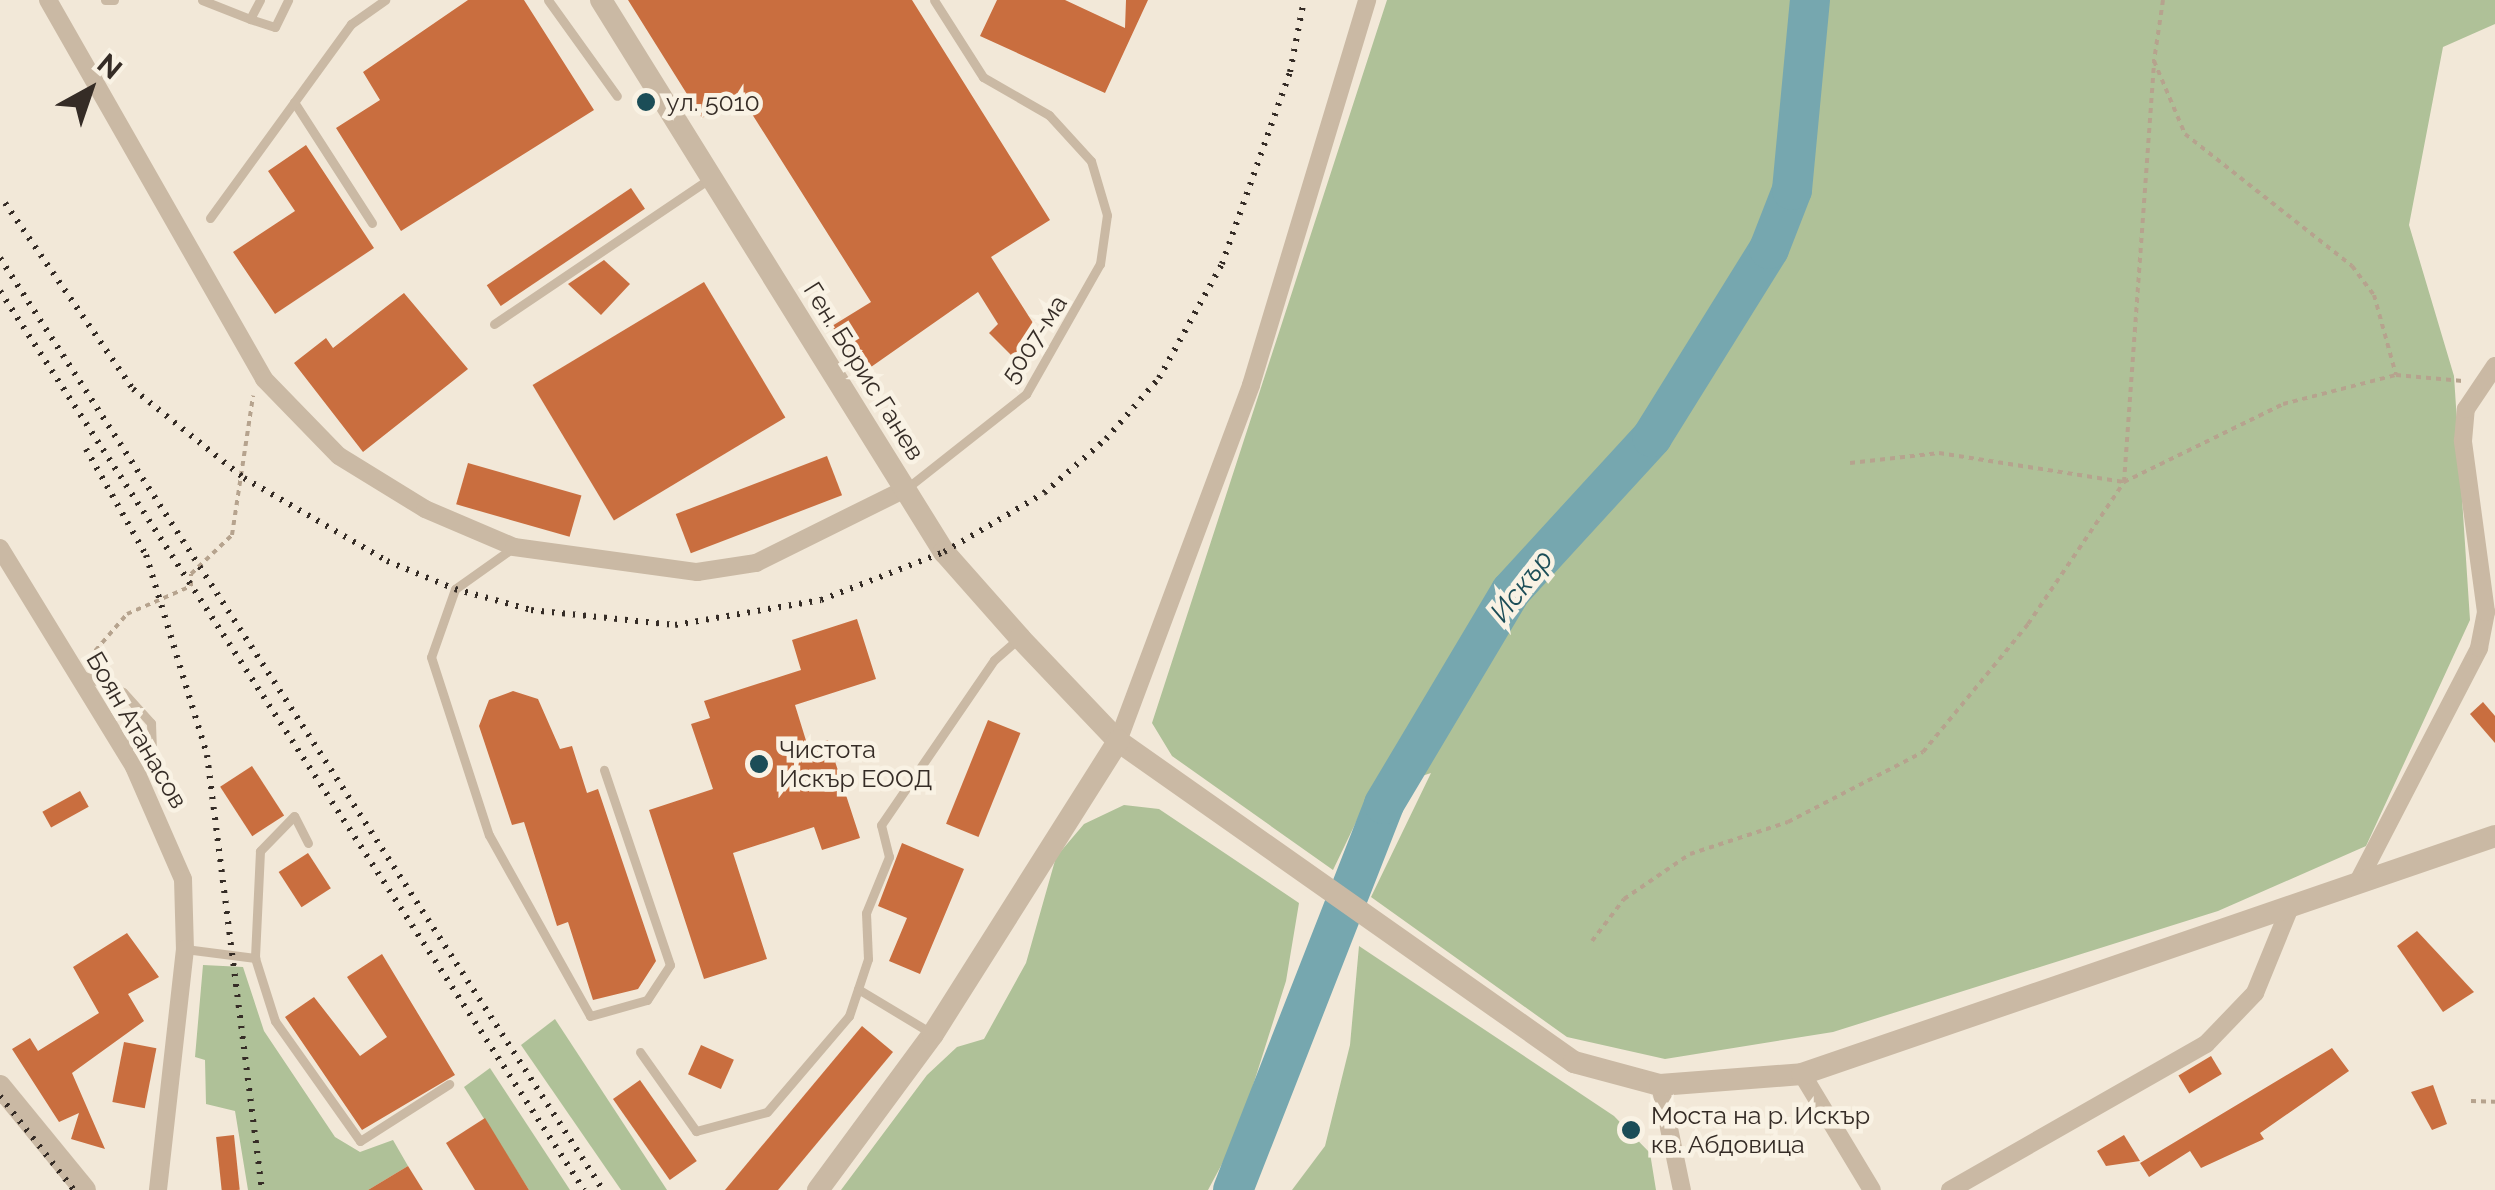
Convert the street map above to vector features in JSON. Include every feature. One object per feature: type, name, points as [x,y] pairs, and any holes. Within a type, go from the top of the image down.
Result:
[{"type":"street","points":[[48,0],[264,380],[339,456],[425,509],[514,546],[697,572],[756,563],[905,490]]},
{"type":"street","name":"Ген. Борис Ганев","points":[[601,0],[944,552],[1020,638],[1118,742],[1480,1004],[1574,1062],[1660,1084],[1802,1074],[2360,878],[2495,836]]},
{"type":"street","points":[[818,1190],[933,1034],[1118,742],[1250,385],[1368,0]]},
{"type":"street","points":[[2360,878],[2479,648],[2486,612],[2464,440],[2479,382],[2495,366]]},
{"type":"street","name":"Боян Атанасов","points":[[0,548],[134,767],[183,879],[185,950],[158,1190]]},
{"type":"street","points":[[1950,1190],[2206,1044],[2255,992],[2292,905]]},
{"type":"street","points":[[1802,1074],[1872,1190]]},
{"type":"street","points":[[1660,1084],[1682,1190]]},
{"type":"street","points":[[0,1086],[85,1190]]},
{"type":"lane","points":[[104,0],[114,0]]},
{"type":"lane","points":[[202,0],[274,27],[288,0]]},
{"type":"lane","points":[[250,19],[260,0]]},
{"type":"lane","points":[[210,218],[352,24],[385,0]]},
{"type":"lane","points":[[548,0],[617,96]]},
{"type":"lane","name":"5007-ма","points":[[905,490],[1026,394],[1068,331],[1100,264],[1106,215],[1091,161],[1050,115],[984,77],[934,0]]},
{"type":"lane","points":[[294,102],[372,222]]},
{"type":"lane","points":[[494,324],[711,177]]},
{"type":"lane","points":[[514,546],[455,589],[431,657],[489,836],[590,1016],[648,1000],[670,965],[604,770]]},
{"type":"lane","points":[[640,1052],[696,1131],[767,1112],[849,1016],[858,989],[866,913],[889,856],[881,825],[994,660],[1020,638]]},
{"type":"lane","points":[[76,672],[123,692],[151,723],[152,747],[134,767]]},
{"type":"lane","points":[[308,843],[294,816],[260,851],[255,958],[275,1021],[360,1142],[449,1084]]},
{"type":"lane","points":[[185,950],[255,958]]},
{"type":"lane","points":[[858,989],[933,1034]]},
{"type":"path","points":[[2124,482],[2154,60],[2162,0]]},
{"type":"path","points":[[2154,60],[2185,134],[2352,266],[2374,296],[2396,374]]},
{"type":"path","points":[[1592,941],[1624,899],[1690,854],[1788,822],[1923,752],[2028,624],[2124,482],[2283,404],[2396,374],[2479,382]]},
{"type":"path","points":[[76,672],[127,614],[191,586],[190,574],[232,535],[249,400],[264,380]]},
{"type":"path","points":[[1850,462],[1940,453],[2124,482]]},
{"type":"path","points":[[2471,1101],[2495,1102]]},
{"type":"green space","points":[[1387,0],[2495,0],[2495,24],[2443,47],[2409,225],[2454,376],[2470,620],[2366,846],[2218,911],[1833,1032],[1665,1059],[1567,1037],[1371,897],[1431,773],[1370,793],[1333,870],[1172,756],[1152,723]]},
{"type":"green space","points":[[1124,805],[1159,809],[1299,903],[1286,981],[1237,1136],[1208,1190],[841,1190],[927,1075],[957,1047],[984,1039],[1026,963],[1056,857],[1084,824]]},
{"type":"green space","points":[[1359,946],[1614,1116],[1650,1153],[1656,1190],[1292,1190],[1325,1146],[1350,1045]]},
{"type":"green space","points":[[203,965],[243,967],[264,1031],[335,1137],[360,1152],[393,1140],[408,1166],[368,1190],[248,1190],[235,1111],[206,1104],[205,1060],[195,1057]]},
{"type":"green space","points":[[555,1019],[667,1190],[621,1190],[521,1045]]},
{"type":"green space","points":[[490,1068],[570,1190],[529,1190],[464,1087]]},
{"type":"building","points":[[468,0],[524,0],[594,110],[401,231],[336,128],[380,100],[363,72]]},
{"type":"building","points":[[628,0],[912,0],[1050,220],[991,257],[1040,334],[1015,359],[989,333],[998,324],[978,292],[861,374],[832,326],[871,302],[740,95],[702,118]]},
{"type":"building","points":[[997,0],[1065,0],[1125,28],[1126,0],[1148,0],[1105,93],[980,36]]},
{"type":"building","points":[[306,145],[374,248],[275,314],[233,252],[295,211],[268,171]]},
{"type":"building","points":[[631,188],[645,209],[501,306],[487,285]]},
{"type":"building","points":[[604,260],[630,284],[601,315],[568,284]]},
{"type":"building","points":[[704,282],[785,417],[614,520],[533,385]]},
{"type":"building","points":[[404,293],[468,369],[363,452],[294,363],[326,338],[333,348]]},
{"type":"building","points":[[827,456],[842,495],[691,553],[676,514]]},
{"type":"building","points":[[468,463],[581,496],[570,537],[456,504]]},
{"type":"building","points":[[857,619],[876,679],[795,705],[808,747],[828,740],[860,838],[822,850],[814,827],[733,853],[767,959],[704,979],[649,810],[713,789],[691,724],[710,718],[704,701],[801,670],[792,640]]},
{"type":"building","points":[[513,691],[538,699],[560,749],[572,746],[587,793],[598,789],[656,961],[638,989],[593,1000],[568,922],[557,926],[524,822],[512,825],[479,726],[489,700]]},
{"type":"building","points":[[2483,702],[2495,716],[2495,743],[2470,714]]},
{"type":"building","points":[[988,720],[1020,733],[978,837],[946,824]]},
{"type":"building","points":[[252,766],[284,815],[252,836],[220,787]]},
{"type":"building","points":[[80,791],[89,807],[51,828],[42,812]]},
{"type":"building","points":[[902,843],[964,869],[920,974],[889,961],[907,918],[878,906]]},
{"type":"building","points":[[308,853],[331,888],[302,907],[279,872]]},
{"type":"building","points":[[2417,931],[2474,992],[2443,1012],[2397,946]]},
{"type":"building","points":[[127,933],[159,977],[128,994],[144,1021],[72,1073],[105,1149],[71,1139],[79,1113],[59,1122],[12,1049],[30,1038],[38,1051],[99,1013],[73,967]]},
{"type":"building","points":[[382,954],[455,1075],[362,1130],[285,1017],[314,997],[360,1056],[387,1037],[347,977]]},
{"type":"building","points":[[862,1026],[893,1052],[778,1190],[725,1190]]},
{"type":"building","points":[[124,1042],[156,1048],[145,1108],[112,1102]]},
{"type":"building","points":[[701,1045],[734,1060],[721,1089],[688,1074]]},
{"type":"building","points":[[2332,1048],[2349,1071],[2260,1133],[2264,1139],[2201,1168],[2190,1151],[2149,1177],[2140,1163]]},
{"type":"building","points":[[2211,1056],[2222,1074],[2189,1094],[2178,1076]]},
{"type":"building","points":[[640,1080],[697,1161],[670,1180],[613,1099]]},
{"type":"building","points":[[2433,1085],[2447,1124],[2432,1130],[2411,1092]]},
{"type":"building","points":[[485,1118],[529,1190],[475,1190],[446,1143]]},
{"type":"building","points":[[234,1135],[240,1190],[222,1190],[216,1137]]},
{"type":"building","points":[[2124,1135],[2140,1161],[2106,1166],[2097,1151]]},
{"type":"building","points":[[408,1166],[423,1190],[368,1190]]},
{"type":"waterway","name":"Искър","points":[[1233,1190],[1384,804],[1511,591],[1652,437],[1769,249],[1792,190],[1810,0]]},
{"type":"railway","points":[[5,203],[133,389],[244,478],[387,561],[455,589],[531,610],[675,625],[821,600],[944,552],[1044,493],[1106,439],[1159,378],[1222,264],[1290,72],[1304,0]]},
{"type":"railway","points":[[0,258],[603,1190]]},
{"type":"railway","points":[[0,291],[584,1190]]},
{"type":"railway","points":[[86,449],[146,555],[207,755],[262,1190]]},
{"type":"railway","points":[[0,1096],[74,1190]]},
{"type":"place","name":"ул. 5010","points":[[646,102]]},
{"type":"place","name":"Чистота Искър ЕООД","points":[[759,764]]},
{"type":"place","name":"Моста на р. Искър кв. Абдовица","points":[[1631,1130]]}]
